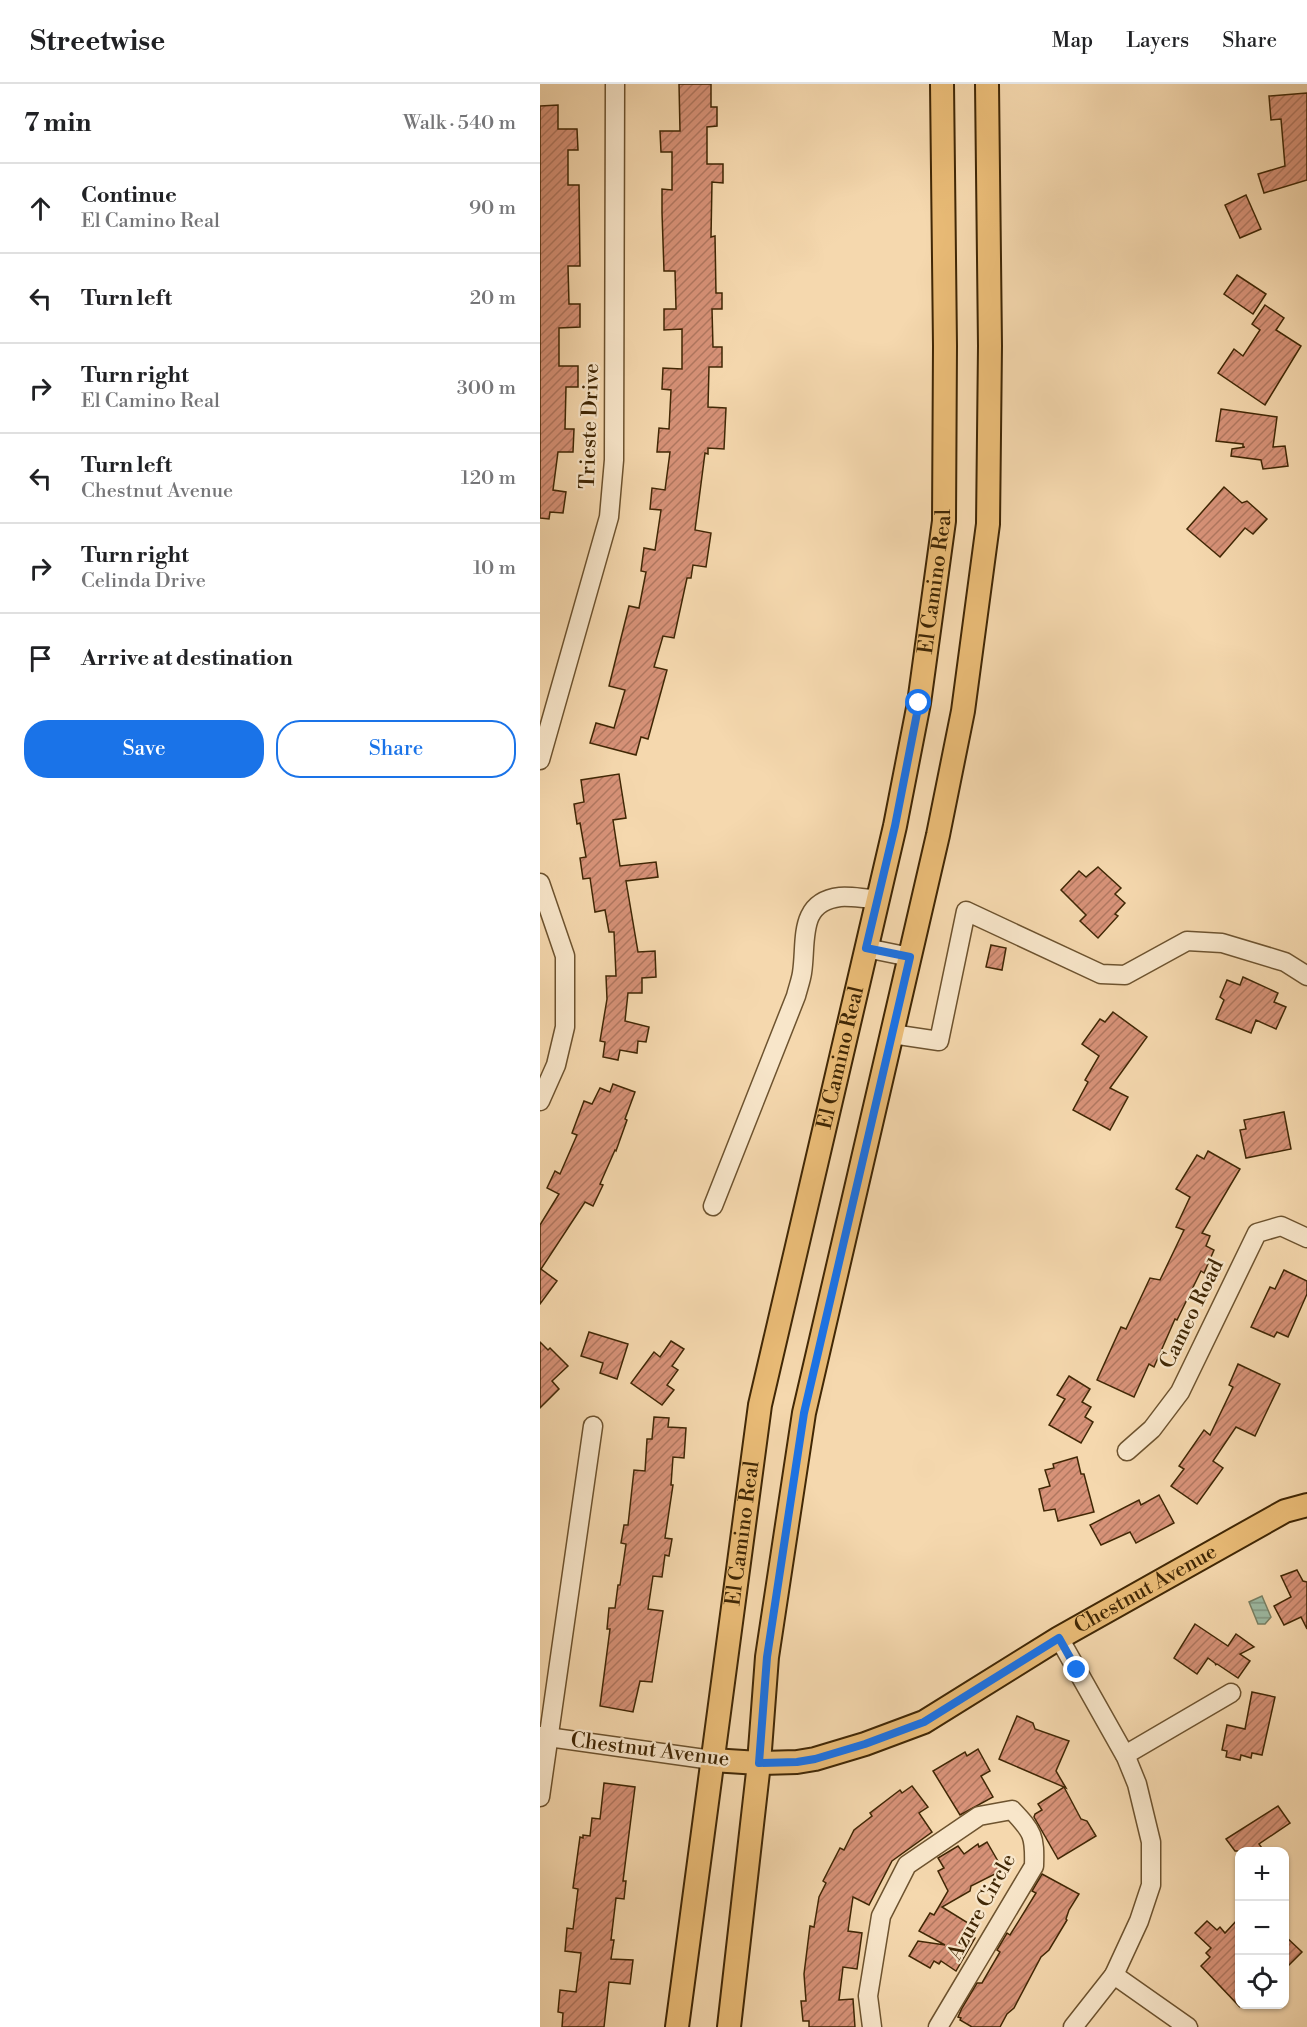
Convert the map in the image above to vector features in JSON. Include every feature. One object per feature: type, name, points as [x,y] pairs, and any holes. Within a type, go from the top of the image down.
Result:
[{"type":"main road","name":"El Camino Real","points":[[677,2027],[760,1405],[878,899],[919,703],[944,521],[945,346],[942,84]]},
{"type":"main road","name":"El Camino Real","points":[[729,2027],[759,1763],[767,1657],[804,1413],[938,835],[963,711],[988,524],[990,334],[987,84]]},
{"type":"main road","name":"Chestnut Avenue","points":[[712,1760],[759,1763],[815,1759],[865,1744],[924,1722],[1059,1638],[1285,1511],[1307,1505]]},
{"type":"street","name":"Trieste Drive","points":[[540,760],[609,517],[614,460],[615,84]]},
{"type":"street","points":[[540,883],[565,956],[565,1027],[556,1065],[540,1101]]},
{"type":"street","points":[[713,1206],[796,996],[802,973],[806,924],[813,909],[827,900],[840,897],[878,899]]},
{"type":"street","points":[[892,1034],[939,1041],[966,911],[1101,974],[1125,975],[1187,941],[1222,943],[1285,962],[1307,976]]},
{"type":"street","points":[[866,948],[910,957]]},
{"type":"street","name":"Cameo Road","points":[[1126,1451],[1152,1429],[1180,1392],[1257,1233],[1281,1226],[1307,1238]]},
{"type":"street","points":[[540,1797],[544,1737],[593,1426]]},
{"type":"street","points":[[1059,1638],[1125,1755],[1137,1784],[1151,1842],[1151,1885],[1139,1921],[1114,1975],[1073,2027]]},
{"type":"street","points":[[1125,1755],[1231,1693]]},
{"type":"street","name":"Chestnut Avenue","points":[[544,1737],[712,1760]]},
{"type":"street","name":"Azure Circle","points":[[872,2027],[868,1996],[881,1916],[907,1865],[979,1816],[1012,1810],[1029,1828],[1035,1845],[1034,1866],[938,2027]]},
{"type":"street","points":[[1114,1975],[1188,2027]]},
{"type":"shaded area","points":[[1262,1596],[1271,1617],[1265,1624],[1258,1624],[1249,1602]]},
{"type":"building","points":[[679,84],[711,84],[711,107],[717,107],[717,126],[707,127],[707,164],[723,164],[723,183],[712,182],[711,237],[715,236],[716,293],[722,293],[722,309],[712,309],[713,347],[722,347],[722,367],[709,367],[708,407],[726,408],[724,449],[708,448],[708,454],[705,453],[695,530],[711,533],[706,567],[693,565],[691,578],[687,578],[674,638],[663,636],[654,667],[667,670],[648,739],[641,737],[636,755],[590,743],[596,723],[614,728],[625,690],[609,686],[629,606],[639,608],[646,572],[641,571],[644,548],[655,550],[661,510],[650,509],[652,488],[665,490],[670,452],[657,452],[659,428],[669,429],[671,390],[662,389],[663,368],[682,369],[682,329],[664,330],[664,309],[676,309],[675,271],[664,271],[662,213],[662,189],[672,190],[672,152],[661,152],[660,131],[680,131]]},
{"type":"building","points":[[1307,93],[1307,180],[1264,193],[1258,174],[1285,166],[1281,119],[1271,120],[1269,96]]},
{"type":"building","points":[[558,105],[558,129],[577,129],[578,150],[568,150],[568,185],[579,185],[580,266],[568,266],[569,304],[580,304],[580,327],[559,328],[559,366],[578,366],[578,387],[566,387],[565,429],[574,429],[573,452],[558,452],[553,490],[566,492],[563,513],[550,512],[549,519],[540,518],[540,106]]},
{"type":"building","points":[[1246,195],[1261,229],[1240,238],[1225,205]]},
{"type":"building","points":[[1237,275],[1266,294],[1253,314],[1224,294]]},
{"type":"building","points":[[1265,305],[1284,318],[1276,330],[1301,346],[1265,405],[1218,373],[1234,349],[1243,356],[1260,330],[1252,324]]},
{"type":"building","points":[[1221,409],[1277,417],[1273,447],[1285,446],[1288,466],[1263,469],[1261,460],[1231,456],[1232,449],[1245,447],[1243,444],[1216,441]]},
{"type":"building","points":[[1224,487],[1242,503],[1247,501],[1267,519],[1253,534],[1245,528],[1220,557],[1187,529]]},
{"type":"building","points":[[619,774],[626,818],[613,820],[620,866],[656,862],[658,877],[626,881],[638,952],[655,951],[656,977],[642,978],[642,993],[628,993],[625,1021],[649,1027],[646,1042],[638,1041],[637,1053],[620,1050],[618,1060],[603,1057],[605,1042],[600,1041],[607,999],[606,976],[616,976],[614,932],[609,932],[605,910],[595,912],[590,878],[583,879],[580,858],[586,857],[574,804],[584,802],[581,780]]},
{"type":"building","points":[[1098,867],[1121,888],[1115,894],[1125,903],[1115,914],[1118,916],[1098,938],[1080,921],[1086,915],[1061,890],[1079,871],[1086,877]]},
{"type":"building","points":[[991,945],[1006,948],[1002,970],[986,967]]},
{"type":"building","points":[[1243,977],[1278,993],[1274,1002],[1286,1007],[1276,1029],[1256,1020],[1251,1033],[1216,1019],[1224,1000],[1220,997],[1227,980],[1240,985]]},
{"type":"building","points":[[1113,1012],[1147,1037],[1110,1088],[1128,1097],[1110,1130],[1073,1110],[1088,1082],[1085,1080],[1099,1056],[1082,1044],[1100,1019],[1105,1022]]},
{"type":"building","points":[[613,1084],[635,1092],[625,1119],[627,1120],[593,1206],[585,1202],[541,1269],[557,1281],[540,1304],[540,1225],[559,1194],[547,1188],[555,1171],[560,1174],[577,1135],[572,1133],[584,1101],[592,1104],[600,1088],[610,1092]]},
{"type":"building","points":[[1284,1112],[1291,1149],[1246,1158],[1240,1130],[1246,1129],[1244,1120]]},
{"type":"building","points":[[1208,1151],[1240,1169],[1202,1233],[1210,1236],[1206,1246],[1214,1250],[1204,1273],[1201,1271],[1177,1320],[1175,1319],[1154,1367],[1149,1364],[1134,1397],[1097,1380],[1121,1327],[1126,1329],[1150,1278],[1160,1280],[1184,1230],[1176,1227],[1190,1197],[1176,1189],[1197,1155],[1204,1159]]},
{"type":"building","points":[[1284,1270],[1307,1281],[1307,1294],[1288,1337],[1277,1332],[1274,1337],[1251,1327],[1270,1287],[1275,1289]]},
{"type":"building","points":[[589,1332],[628,1344],[617,1379],[600,1373],[603,1363],[581,1356]]},
{"type":"building","points":[[671,1341],[684,1349],[672,1366],[678,1370],[667,1385],[674,1390],[662,1405],[631,1383],[654,1352],[660,1357]]},
{"type":"building","points":[[540,1342],[548,1350],[550,1348],[568,1366],[552,1381],[559,1389],[540,1408]]},
{"type":"building","points":[[1238,1364],[1280,1384],[1255,1436],[1236,1427],[1213,1461],[1223,1468],[1197,1504],[1171,1486],[1184,1469],[1179,1466],[1204,1430],[1210,1435],[1233,1387],[1229,1385]]},
{"type":"building","points":[[1069,1376],[1090,1389],[1082,1402],[1091,1407],[1085,1417],[1093,1422],[1081,1443],[1049,1425],[1065,1399],[1057,1395]]},
{"type":"building","points":[[654,1417],[669,1418],[668,1427],[686,1428],[684,1458],[673,1457],[671,1485],[673,1485],[665,1538],[672,1539],[669,1556],[665,1555],[662,1577],[653,1576],[648,1609],[663,1611],[652,1682],[640,1681],[633,1712],[600,1706],[610,1629],[607,1629],[609,1608],[615,1608],[618,1585],[620,1585],[626,1544],[621,1543],[624,1525],[628,1525],[634,1470],[645,1471],[647,1439],[652,1439]]},
{"type":"building","points":[[1077,1457],[1094,1512],[1058,1521],[1055,1509],[1044,1511],[1039,1489],[1050,1486],[1045,1470],[1054,1468],[1053,1464]]},
{"type":"building","points":[[1159,1495],[1174,1523],[1136,1543],[1130,1532],[1101,1545],[1090,1525],[1139,1500],[1141,1505]]},
{"type":"building","points":[[1297,1570],[1303,1581],[1307,1582],[1307,1629],[1301,1617],[1284,1625],[1274,1606],[1291,1597],[1281,1576]]},
{"type":"building","points":[[1195,1624],[1228,1646],[1236,1634],[1254,1647],[1240,1654],[1250,1661],[1238,1678],[1217,1664],[1215,1665],[1208,1658],[1197,1674],[1174,1658]]},
{"type":"building","points":[[1252,1692],[1275,1697],[1262,1755],[1252,1753],[1251,1758],[1241,1755],[1240,1760],[1226,1757],[1227,1751],[1222,1750],[1227,1725],[1245,1729]]},
{"type":"building","points":[[1017,1716],[1033,1723],[1035,1729],[1069,1741],[1056,1771],[1066,1788],[999,1759]]},
{"type":"building","points":[[978,1749],[990,1771],[981,1776],[993,1797],[960,1815],[933,1771],[965,1752],[967,1756]]},
{"type":"building","points":[[604,1783],[635,1787],[623,1881],[626,1881],[624,1899],[616,1898],[611,1940],[614,1940],[611,1959],[633,1960],[630,1984],[609,1982],[604,2027],[562,2027],[563,2013],[558,2012],[560,1990],[576,1992],[581,1953],[565,1951],[567,1928],[573,1929],[578,1889],[573,1888],[580,1837],[590,1836],[592,1818],[600,1819]]},
{"type":"building","points":[[912,1786],[928,1807],[919,1813],[932,1832],[892,1861],[869,1905],[853,1897],[848,1931],[862,1933],[857,1969],[843,1967],[839,2000],[853,1999],[855,2027],[809,2027],[809,2021],[803,2021],[801,2001],[806,2001],[804,1974],[810,1926],[814,1927],[819,1897],[826,1883],[823,1881],[840,1848],[844,1850],[854,1830],[872,1816],[870,1813],[900,1790],[902,1793]]},
{"type":"building","points":[[1064,1787],[1081,1819],[1087,1821],[1096,1836],[1058,1859],[1034,1817],[1042,1810],[1038,1804]]},
{"type":"building","points":[[1278,1806],[1290,1823],[1259,1844],[1261,1847],[1235,1847],[1235,1851],[1226,1839]]},
{"type":"building","points":[[987,1842],[1003,1870],[971,1886],[970,1891],[942,1907],[968,1923],[963,1931],[975,1938],[956,1971],[941,1961],[939,1964],[934,1961],[930,1968],[909,1956],[918,1941],[945,1945],[919,1931],[930,1913],[934,1915],[948,1891],[938,1871],[944,1868],[938,1858],[958,1846],[964,1854],[978,1844],[979,1847]]},
{"type":"building","points":[[1042,1874],[1079,1894],[1069,1910],[1067,1920],[1049,1950],[1041,1957],[1014,2008],[1007,2014],[1000,2027],[972,2027],[958,2017],[962,2008],[977,1983],[982,1983],[1000,1952],[997,1950],[1007,1933],[1010,1935],[1036,1893],[1032,1891]]},
{"type":"building","points":[[1207,1921],[1217,1930],[1220,1927],[1225,1933],[1235,1922],[1235,2002],[1201,1966],[1210,1957],[1206,1953],[1211,1948],[1195,1933]]},
{"type":"building","points":[[1289,1940],[1302,1952],[1289,1965]]},
{"type":"route","points":[[919,703],[895,826],[866,948],[910,957],[804,1413],[767,1657],[759,1763],[815,1759],[865,1744],[924,1722],[1059,1638],[1077,1670]]}]
